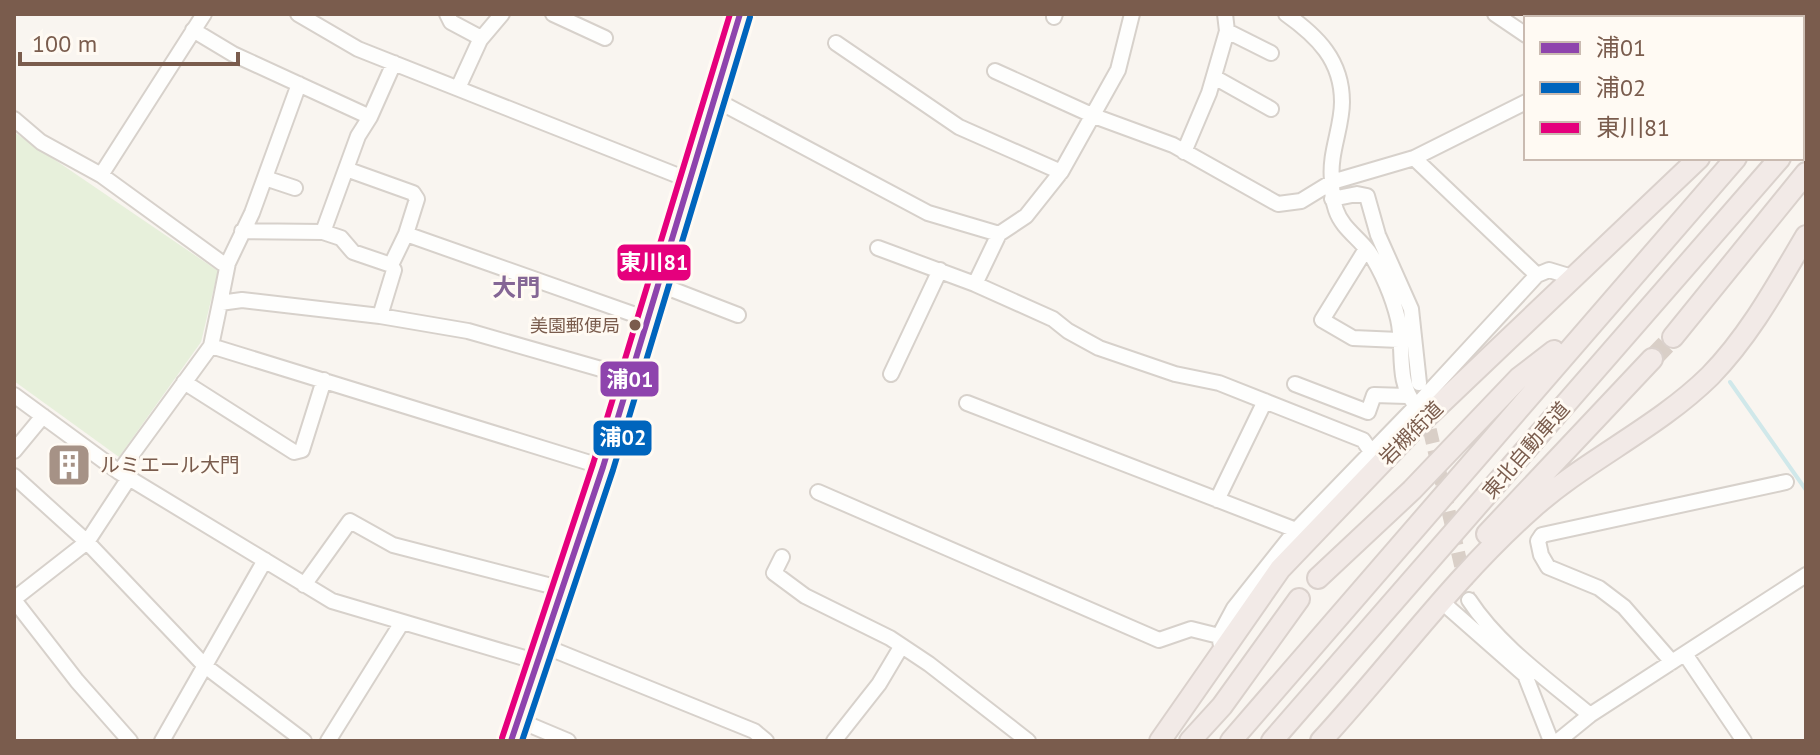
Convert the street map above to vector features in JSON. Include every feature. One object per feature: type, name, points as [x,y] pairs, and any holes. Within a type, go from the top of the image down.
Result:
[{"type":"highway","points":[[511,741],[603,467],[740,14]]},
{"type":"highway","name":"岩槻街道","points":[[1160,741],[1220,643],[1280,569],[1415,428],[1693,160]]},
{"type":"highway","name":"東北自動車道","points":[[1231,741],[1734,160]]},
{"type":"highway","name":"東北自動車道","points":[[1272,741],[1778,160]]},
{"type":"highway","points":[[1673,337],[1806,173]]},
{"type":"highway","points":[[1321,741],[1476,563],[1531,510],[1579,472],[1659,418],[1709,377],[1746,335],[1806,236]]},
{"type":"highway","points":[[1318,578],[1412,490],[1519,378],[1591,322]]},
{"type":"highway","points":[[1476,563],[1487,535],[1652,359]]},
{"type":"highway","points":[[1190,741],[1222,706],[1299,599]]},
{"type":"street","points":[[298,14],[316,19],[358,49],[689,180]]},
{"type":"street","points":[[447,14],[451,22],[481,38]]},
{"type":"street","points":[[458,88],[481,38],[502,14]]},
{"type":"street","points":[[553,14],[605,38]]},
{"type":"street","points":[[975,284],[999,234],[1026,216],[1061,172],[1094,116],[1118,70],[1132,14]]},
{"type":"street","points":[[1184,152],[1214,77],[1227,31],[1225,14]]},
{"type":"street","points":[[1286,14],[1321,42],[1336,66],[1342,102],[1330,167],[1332,199],[1337,214],[1366,249],[1393,302],[1412,401]]},
{"type":"street","points":[[1495,14],[1524,34]]},
{"type":"street","points":[[101,175],[196,20],[233,54],[370,117]]},
{"type":"street","points":[[1227,31],[1271,53]]},
{"type":"street","points":[[836,43],[959,127],[1061,172]]},
{"type":"street","points":[[323,232],[358,136],[394,63]]},
{"type":"street","points":[[995,71],[1094,116],[1173,145],[1278,204],[1301,201],[1332,182],[1414,158],[1524,103]]},
{"type":"street","points":[[1214,77],[1271,109]]},
{"type":"street","points":[[130,741],[77,681],[14,600],[87,542],[124,475],[211,346],[228,263],[252,213],[299,84]]},
{"type":"street","points":[[714,99],[928,213],[999,234]]},
{"type":"street","points":[[14,119],[41,142],[101,175],[222,263],[228,263]]},
{"type":"street","points":[[1414,158],[1537,275]]},
{"type":"street","points":[[346,169],[413,193],[417,199],[406,234],[391,265]]},
{"type":"street","points":[[265,178],[295,188]]},
{"type":"street","points":[[1332,199],[1357,194],[1367,196],[1378,235],[1411,309],[1419,383]]},
{"type":"street","points":[[242,231],[323,232],[341,238],[353,252],[391,265],[394,270],[380,316]]},
{"type":"street","points":[[406,234],[647,319]]},
{"type":"street","points":[[878,248],[975,284],[1053,319],[1099,348],[1163,371],[1219,383],[1363,440],[1372,453]]},
{"type":"street","points":[[1366,249],[1322,320],[1353,338],[1399,340]]},
{"type":"street","points":[[891,374],[940,270]]},
{"type":"street","points":[[818,492],[1159,640],[1191,629],[1220,643],[1234,608],[1296,530],[1372,453],[1412,401],[1537,275],[1549,270],[1572,277]]},
{"type":"street","points":[[658,284],[738,315]]},
{"type":"street","points":[[220,303],[242,300],[380,316],[486,336],[629,377]]},
{"type":"street","points":[[211,346],[603,467]]},
{"type":"street","points":[[184,382],[294,452],[302,450],[324,380]]},
{"type":"street","points":[[1295,384],[1368,412],[1374,395],[1412,401]]},
{"type":"street","points":[[14,395],[124,475],[332,601],[401,624],[541,654],[754,731],[766,741]]},
{"type":"street","points":[[1217,500],[1265,401]]},
{"type":"street","points":[[967,403],[1296,530]]},
{"type":"street","points":[[14,451],[43,416]]},
{"type":"street","points":[[14,476],[87,542],[205,666],[304,741]]},
{"type":"street","points":[[1744,741],[1678,658],[1599,588],[1548,567],[1538,541],[1542,535],[1786,482]]},
{"type":"street","points":[[304,585],[350,521],[393,545],[563,589]]},
{"type":"street","points":[[782,557],[774,573],[805,596],[890,638],[929,664],[1028,741]]},
{"type":"street","points":[[162,741],[265,560]]},
{"type":"street","points":[[1558,741],[1590,715],[1806,575]]},
{"type":"street","points":[[1469,600],[1514,650],[1590,715]]},
{"type":"street","points":[[1442,602],[1525,675],[1551,741]]},
{"type":"street","points":[[328,741],[401,624]]},
{"type":"street","points":[[834,741],[879,684],[901,647]]},
{"type":"street","points":[[518,720],[568,741]]},
{"type":"green space","points":[[14,132],[218,271],[201,342],[119,457],[14,381]]},
{"type":"waterway","points":[[1730,382],[1806,490]]},
{"type":"tunnel","points":[[1652,359],[1673,337]]},
{"type":"tunnel","points":[[1425,409],[1469,600]]},
{"type":"transit line","name":"東川81","points":[[502,738],[593,464],[730,14]]},
{"type":"transit line","name":"浦01","points":[[511,741],[603,467],[740,14]]},
{"type":"transit line","name":"浦02","points":[[522,741],[613,470],[750,17]]},
{"type":"place","name":"美園郵便局","points":[[635,325]]},
{"type":"place","name":"ルミエール大門","points":[[69,465]]},
{"type":"district","name":"大門","points":[[516,288]]}]
